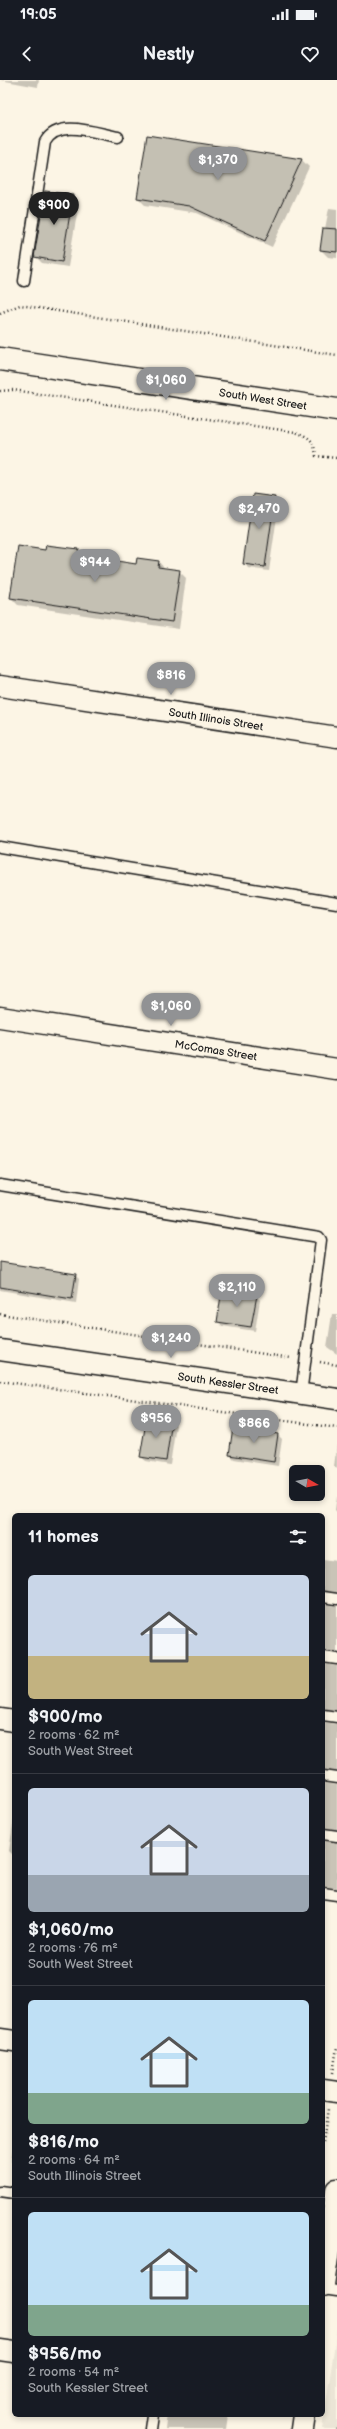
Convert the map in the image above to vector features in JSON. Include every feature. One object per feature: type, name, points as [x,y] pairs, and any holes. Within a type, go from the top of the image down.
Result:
[{"type":"main road","name":"South West Street","points":[[0,360],[337,410]]},
{"type":"main road","points":[[325,2271],[337,2190]]},
{"type":"main road","points":[[302,2429],[304,2417]]},
{"type":"street","name":"South Illinois Street","points":[[0,686],[337,737]]},
{"type":"street","name":"McComas Street","points":[[0,1017],[337,1069]]},
{"type":"street","name":"South Kessler Street","points":[[0,1350],[337,1399]]},
{"type":"street","points":[[0,1719],[12,1722]]},
{"type":"street","points":[[0,2039],[12,2041]]},
{"type":"street","points":[[325,2090],[337,2092]]},
{"type":"street","points":[[0,2350],[12,2352]]},
{"type":"lane","points":[[24,281],[45,142],[48,136],[55,131],[66,129],[118,137]]},
{"type":"lane","points":[[0,847],[337,903]]},
{"type":"lane","points":[[0,1185],[318,1237],[321,1240],[301,1394]]},
{"type":"lane","points":[[325,1597],[337,1599]]},
{"type":"lane","points":[[325,1657],[337,1659]]},
{"type":"lane","points":[[325,1715],[337,1717]]},
{"type":"lane","points":[[325,1776],[337,1778]]},
{"type":"lane","points":[[325,1834],[337,1836]]},
{"type":"lane","points":[[325,1893],[337,1895]]},
{"type":"lane","points":[[0,2191],[12,2193]]},
{"type":"lane","points":[[325,2289],[337,2291]]},
{"type":"lane","points":[[150,2429],[152,2417]]},
{"type":"path","points":[[0,313],[20,305],[337,355]]},
{"type":"path","points":[[0,391],[13,390],[295,432],[309,436],[314,444],[316,456],[337,458]]},
{"type":"path","points":[[0,1314],[337,1365]]},
{"type":"path","points":[[0,1382],[337,1428]]},
{"type":"shaded area","points":[[337,2329],[337,2429],[322,2429]]},
{"type":"building","points":[[147,135],[302,159],[265,241],[189,206],[137,198]]},
{"type":"building","points":[[45,191],[73,195],[62,262],[34,257]]},
{"type":"building","points":[[323,228],[337,229],[337,252],[320,250]]},
{"type":"building","points":[[253,494],[275,497],[265,567],[243,564]]},
{"type":"building","points":[[46,545],[79,549],[78,555],[136,564],[137,558],[159,561],[158,567],[180,570],[172,622],[10,598],[18,546],[45,550]]},
{"type":"building","points":[[0,1262],[76,1274],[72,1299],[0,1287]]},
{"type":"building","points":[[222,1289],[257,1295],[251,1327],[217,1322]]},
{"type":"building","points":[[147,1416],[172,1420],[166,1461],[140,1457]]},
{"type":"building","points":[[233,1427],[278,1434],[274,1462],[229,1455]]}]
